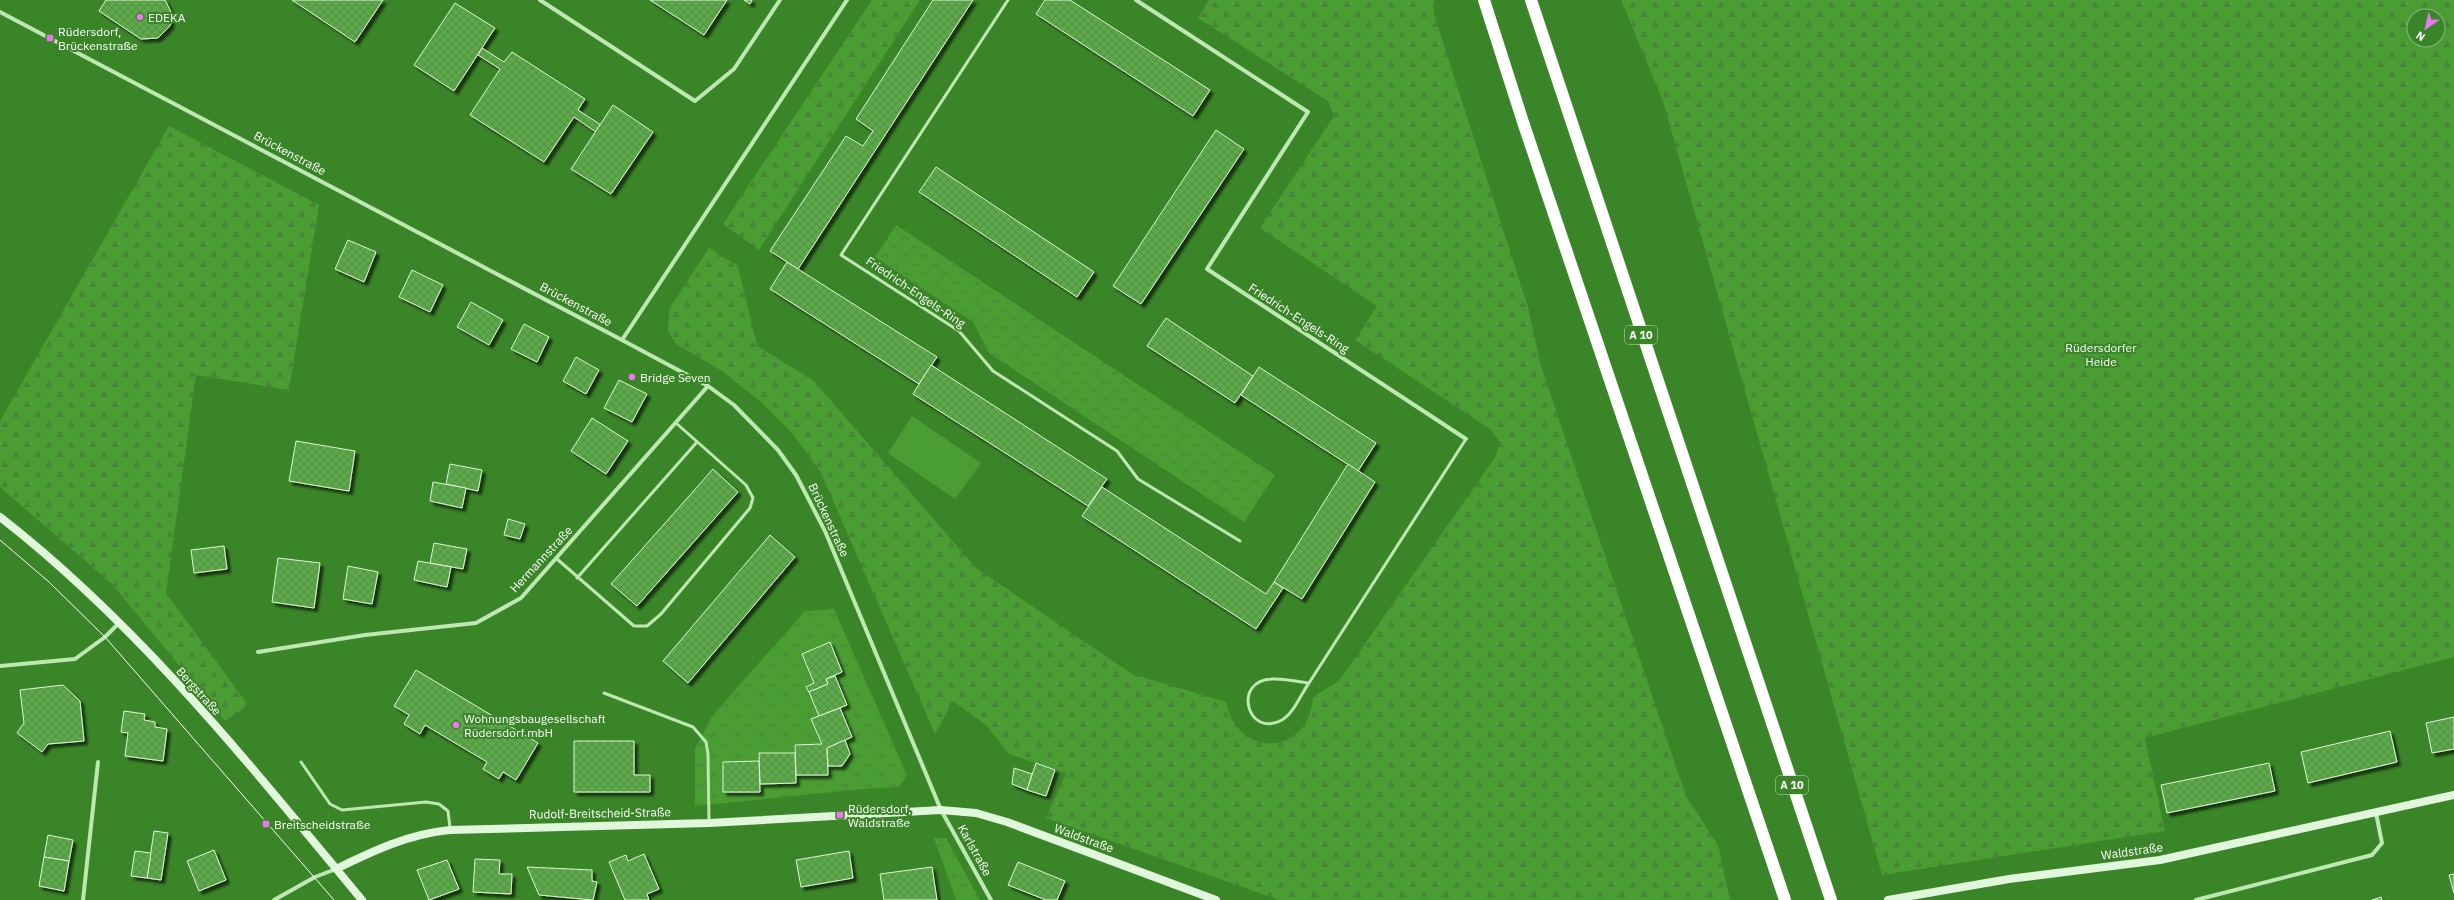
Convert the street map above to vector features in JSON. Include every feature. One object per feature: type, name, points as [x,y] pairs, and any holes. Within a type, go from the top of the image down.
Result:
[{"type":"highway","points":[[1484,0],[1525,129],[1785,900]]},
{"type":"highway","name":"A 10","points":[[1531,0],[1753,670],[1831,900]]},
{"type":"street","points":[[540,0],[695,101],[734,69],[780,0]]},
{"type":"street","points":[[622,340],[847,0]]},
{"type":"street","name":"Friedrich-Engels-Ring","points":[[1136,0],[1308,112],[1207,269],[1466,439]]},
{"type":"street","name":"Brückenstraße","points":[[0,12],[708,386],[734,405],[778,450],[811,502],[941,810]]},
{"type":"street","name":"Hermannstraße","points":[[258,652],[357,636],[476,623],[521,598],[708,386]]},
{"type":"street","name":"Bergstraße","points":[[0,517],[87,590],[120,622],[199,708],[362,900]]},
{"type":"street","points":[[0,666],[74,659],[105,637],[120,622]]},
{"type":"street","points":[[83,900],[98,762]]},
{"type":"street","name":"Waldstraße","points":[[1888,900],[2009,879],[2160,860],[2454,795]]},
{"type":"street","name":"Rudolf-Breitscheid-Straße","points":[[274,900],[315,877],[402,840],[433,832],[450,830],[709,823],[941,810]]},
{"type":"street","name":"Karlstraße","points":[[941,810],[992,900]]},
{"type":"street","name":"Waldstraße","points":[[941,810],[976,813],[1007,822],[1216,900]]},
{"type":"street","points":[[2196,900],[2372,855],[2382,843],[2376,813]]},
{"type":"lane","name":"Friedrich-Engels-Ring","points":[[1008,0],[841,255],[959,331],[993,371],[1117,451],[1138,479],[1240,541]]},
{"type":"lane","points":[[556,559],[634,626],[647,626],[661,614],[750,508],[753,498],[746,485],[676,423]]},
{"type":"lane","name":"Friedrich-Engels-Ring","points":[[1309,683],[1272,678],[1258,682],[1249,692],[1247,702],[1252,715],[1258,722],[1269,724],[1282,720],[1291,711],[1466,439]]},
{"type":"lane","points":[[577,578],[697,442]]},
{"type":"lane","points":[[604,693],[693,727],[706,742],[708,754],[709,823]]},
{"type":"lane","points":[[301,762],[330,804],[342,810],[426,802],[439,804],[448,811],[450,830]]},
{"type":"green space","points":[[872,0],[920,0],[759,250],[723,224]]},
{"type":"green space","points":[[1209,0],[1434,0],[1434,14],[1528,307],[1541,366],[1686,796],[1718,845],[1730,900],[1279,900],[1046,818],[1066,773],[1009,754],[987,726],[953,701],[935,734],[821,473],[792,433],[762,403],[722,371],[676,344],[668,331],[669,309],[709,248],[738,266],[757,346],[813,380],[976,568],[1132,674],[1226,702],[1233,721],[1244,734],[1258,741],[1272,743],[1287,740],[1299,731],[1309,717],[1313,697],[1339,681],[1496,456],[1500,442],[1490,429],[1355,340],[1377,306],[1260,228],[1334,116],[1328,101],[1198,18]]},
{"type":"green space","name":"Rüdersdorfer Heide","points":[[1621,0],[2454,0],[2454,657],[2145,738],[2165,831],[1882,875],[1663,101]]},
{"type":"green space","points":[[169,126],[319,205],[289,390],[196,375],[166,593],[248,705],[225,721],[112,584],[0,487],[0,421]]},
{"type":"green space","points":[[896,225],[1275,475],[1244,522],[989,353],[973,322],[875,257]]},
{"type":"green space","points":[[912,416],[981,463],[955,499],[888,453]]},
{"type":"green space","points":[[834,609],[907,775],[899,787],[862,789],[695,806],[695,749],[713,715],[805,611]]},
{"type":"green space","points":[[934,838],[946,838],[980,900],[956,900]]},
{"type":"building","name":"EDEKA","points":[[106,0],[165,0],[172,14],[170,26],[158,38],[141,39],[99,11]]},
{"type":"building","points":[[292,0],[383,0],[355,42]]},
{"type":"building","points":[[650,0],[727,0],[704,35]]},
{"type":"building","points":[[744,0],[752,0],[750,4]]},
{"type":"building","points":[[933,0],[973,0],[798,269],[770,251],[846,136],[863,146],[873,131],[856,119]]},
{"type":"building","points":[[1045,0],[1070,0],[1210,90],[1193,116],[1036,14]]},
{"type":"building","points":[[455,3],[495,28],[454,91],[414,65]]},
{"type":"building","points":[[482,48],[504,62],[512,52],[585,99],[578,110],[601,125],[596,132],[574,117],[544,162],[470,115],[500,69],[478,55]]},
{"type":"building","points":[[613,105],[653,132],[611,194],[571,169]]},
{"type":"building","points":[[1216,130],[1244,149],[1141,304],[1113,286]]},
{"type":"building","points":[[936,167],[1094,272],[1077,297],[919,192]]},
{"type":"building","points":[[348,240],[376,252],[364,282],[335,269]]},
{"type":"building","points":[[787,262],[937,357],[919,384],[770,289]]},
{"type":"building","points":[[412,270],[443,285],[430,312],[399,297]]},
{"type":"building","points":[[471,302],[503,320],[489,345],[457,327]]},
{"type":"building","points":[[1166,318],[1253,376],[1235,403],[1147,346]]},
{"type":"building","points":[[524,324],[549,337],[537,362],[511,349]]},
{"type":"building","points":[[576,357],[599,370],[586,394],[563,381]]},
{"type":"building","points":[[931,365],[1107,479],[1088,506],[913,394]]},
{"type":"building","points":[[1259,367],[1376,443],[1358,471],[1241,395]]},
{"type":"building","points":[[619,380],[647,394],[632,422],[604,408]]},
{"type":"building","points":[[592,418],[628,441],[606,474],[571,451]]},
{"type":"building","points":[[296,441],[355,451],[349,491],[289,481]]},
{"type":"building","points":[[450,464],[482,470],[478,491],[446,484]]},
{"type":"building","points":[[1348,464],[1375,482],[1302,599],[1274,582]]},
{"type":"building","points":[[713,469],[738,492],[637,606],[611,584]]},
{"type":"building","points":[[433,482],[466,488],[462,508],[430,501]]},
{"type":"building","points":[[1102,487],[1266,594],[1274,582],[1283,588],[1256,629],[1082,516]]},
{"type":"building","points":[[508,519],[525,524],[520,539],[504,535]]},
{"type":"building","points":[[770,535],[795,557],[688,683],[663,661]]},
{"type":"building","points":[[434,543],[467,549],[463,569],[430,563]]},
{"type":"building","points":[[224,546],[227,569],[194,573],[191,550]]},
{"type":"building","points":[[278,558],[320,563],[314,608],[272,602]]},
{"type":"building","points":[[418,561],[451,567],[447,587],[414,580]]},
{"type":"building","points":[[348,566],[378,572],[372,604],[343,599]]},
{"type":"building","points":[[830,642],[842,672],[826,679],[828,684],[809,692],[806,687],[814,683],[802,654]]},
{"type":"building","name":"Wohnungsbaugesellschaft Rüdersdorf mbH","points":[[416,670],[538,743],[516,780],[503,772],[499,779],[483,769],[487,762],[425,725],[420,734],[404,724],[409,715],[394,706]]},
{"type":"building","points":[[835,676],[847,705],[819,716],[809,692],[828,684],[826,679]]},
{"type":"building","points":[[63,685],[80,701],[84,741],[48,744],[42,752],[17,733],[24,723],[20,690]]},
{"type":"building","points":[[840,708],[852,737],[827,748],[828,775],[796,775],[795,745],[822,744],[811,719]]},
{"type":"building","points":[[124,711],[145,714],[144,720],[155,722],[155,727],[167,729],[163,761],[125,756],[128,733],[121,732]]},
{"type":"building","points":[[2454,717],[2454,749],[2432,753],[2426,723]]},
{"type":"building","points":[[2390,731],[2397,762],[2308,783],[2301,752]]},
{"type":"building","points":[[845,740],[850,754],[842,766],[828,766],[827,748]]},
{"type":"building","points":[[574,741],[634,741],[634,775],[650,775],[650,792],[574,792]]},
{"type":"building","points":[[759,753],[795,753],[796,783],[760,784]]},
{"type":"building","points":[[759,761],[760,792],[723,792],[723,762]]},
{"type":"building","points":[[1036,763],[1055,770],[1046,796],[1027,790]]},
{"type":"building","points":[[2269,763],[2275,791],[2167,813],[2161,785]]},
{"type":"building","points":[[1014,768],[1032,774],[1027,790],[1012,784]]},
{"type":"building","points":[[154,831],[168,833],[161,880],[147,878]]},
{"type":"building","points":[[48,835],[73,840],[69,861],[44,857]]},
{"type":"building","points":[[214,850],[226,880],[199,891],[187,861]]},
{"type":"building","points":[[135,851],[151,853],[147,878],[131,876]]},
{"type":"building","points":[[849,851],[853,878],[801,887],[796,860]]},
{"type":"building","points":[[644,854],[659,889],[647,894],[649,900],[625,900],[609,862],[626,855],[628,861]]},
{"type":"building","points":[[44,857],[69,861],[64,891],[39,886]]},
{"type":"building","points":[[475,859],[500,860],[499,874],[512,874],[511,894],[473,892]]},
{"type":"building","points":[[447,860],[459,889],[429,900],[417,870]]},
{"type":"building","points":[[1018,862],[1065,881],[1057,900],[1046,900],[1008,885]]},
{"type":"building","points":[[527,867],[592,870],[592,881],[597,882],[593,900],[539,895]]},
{"type":"building","points":[[932,867],[937,900],[884,900],[880,874]]},
{"type":"building","points":[[2454,874],[2454,893],[2449,875]]},
{"type":"building","points":[[2381,897],[2382,900],[2372,900]]},
{"type":"tram line","points":[[0,540],[49,582],[105,637],[334,900]]},
{"type":"place","name":"EDEKA","points":[[140,17]]},
{"type":"place","name":"Rüdersdorf, Brückenstraße","points":[[50,38]]},
{"type":"place","name":"Bridge Seven","points":[[632,377]]},
{"type":"place","name":"Wohnungsbaugesellschaft Rüdersdorf mbH","points":[[456,725]]},
{"type":"place","name":"Rüdersdorf, Waldstraße","points":[[840,815]]},
{"type":"place","name":"Breitscheidstraße","points":[[266,824]]}]
